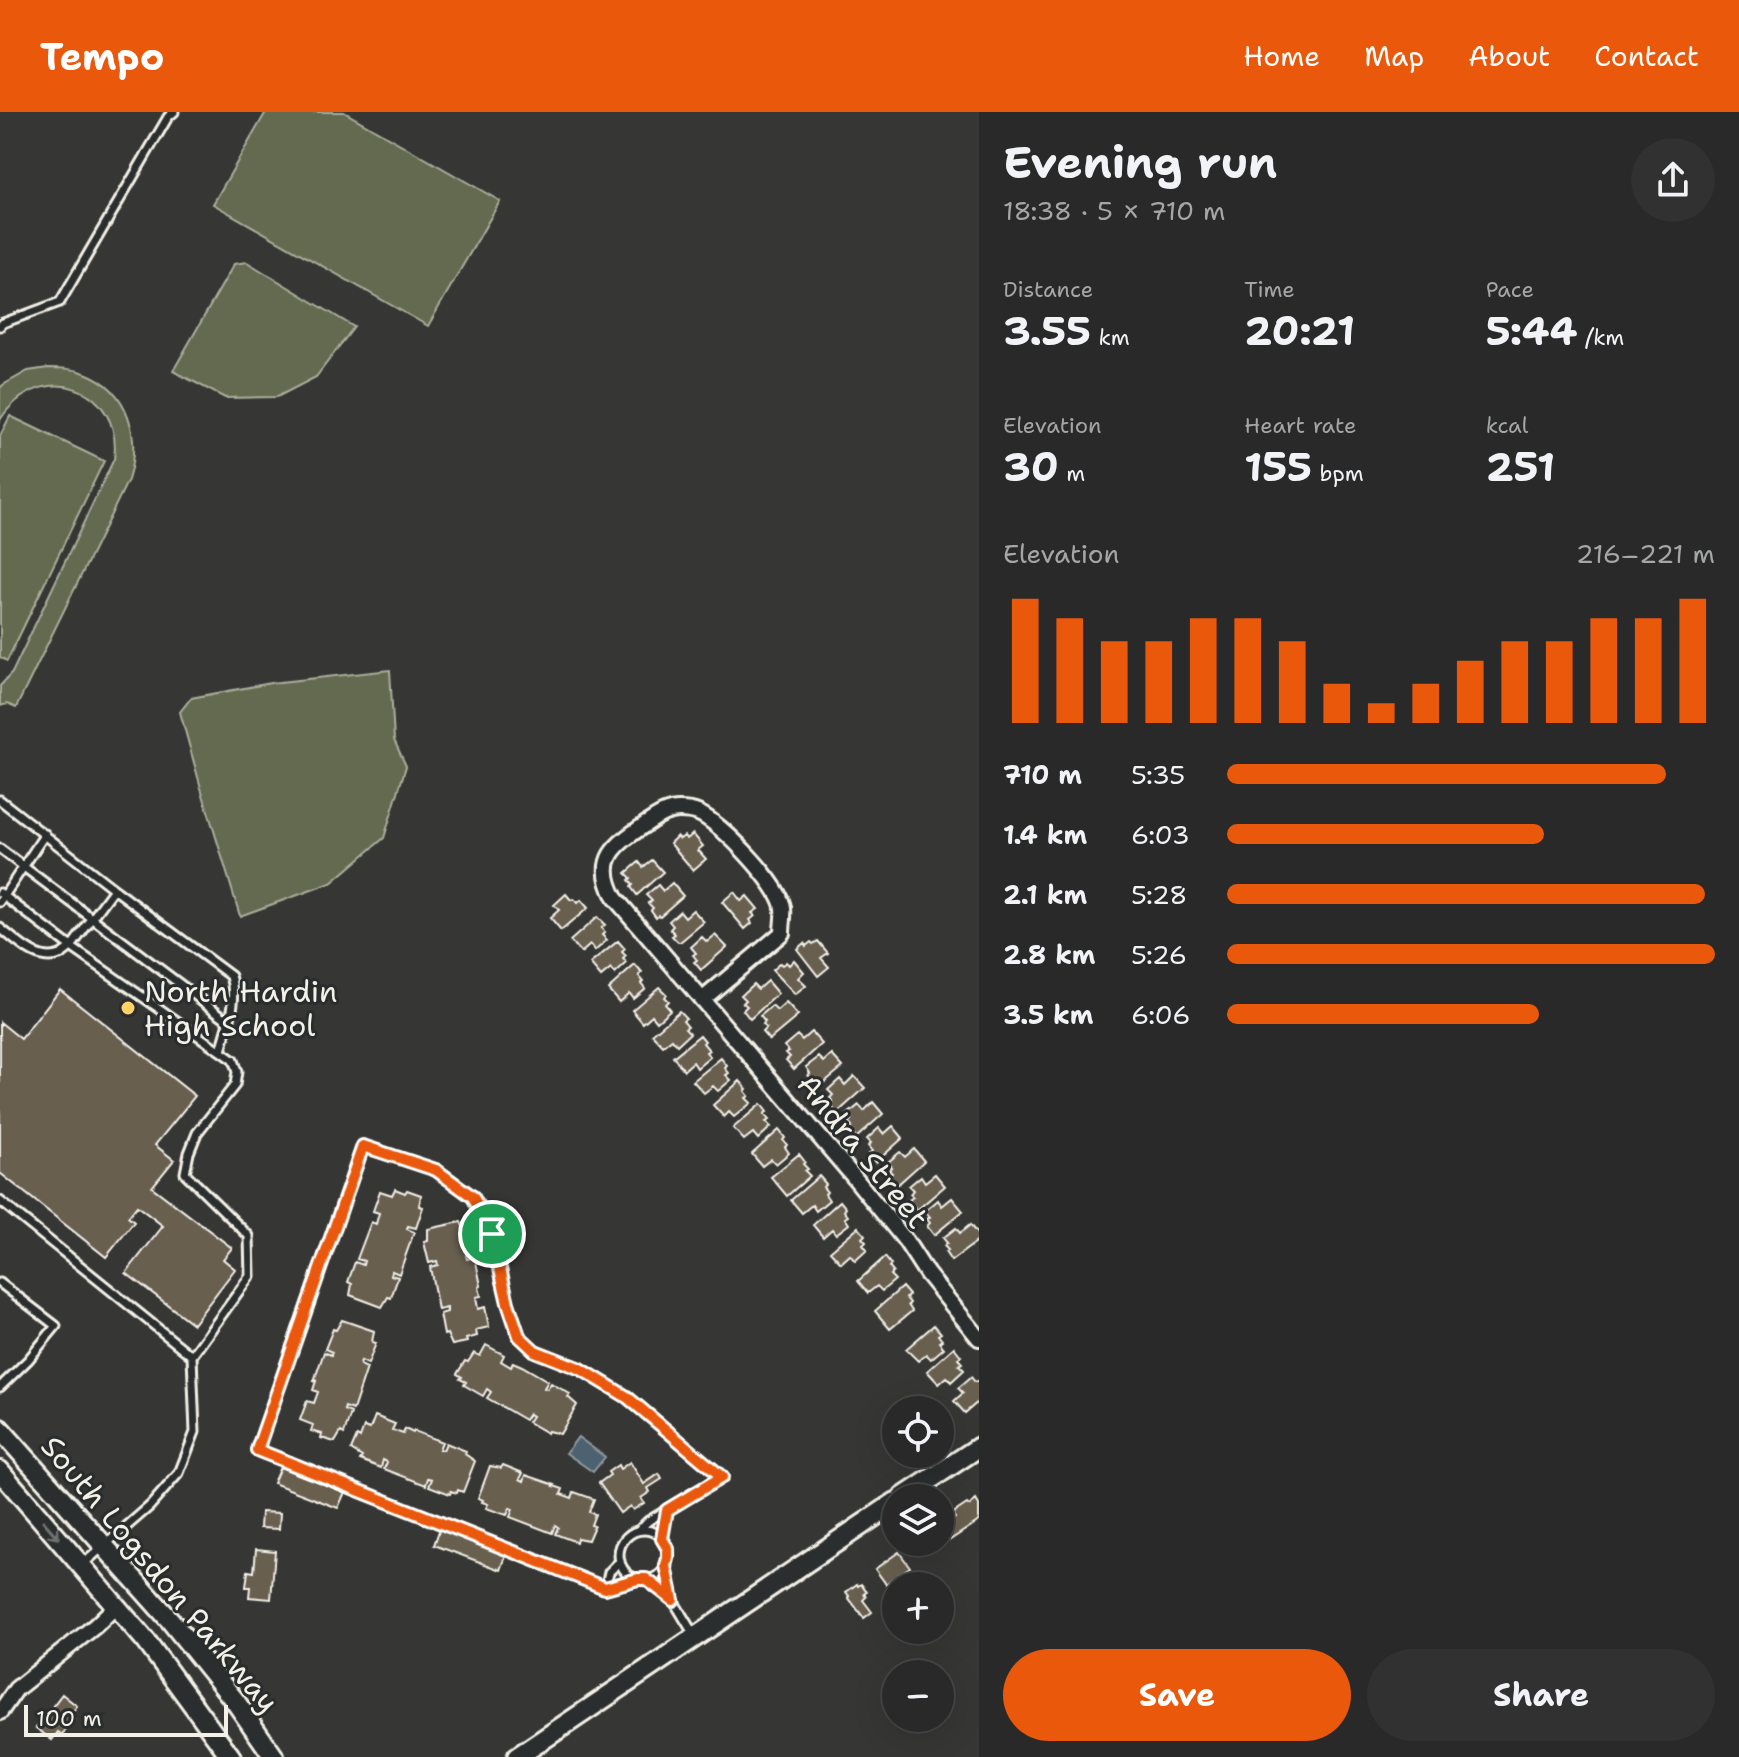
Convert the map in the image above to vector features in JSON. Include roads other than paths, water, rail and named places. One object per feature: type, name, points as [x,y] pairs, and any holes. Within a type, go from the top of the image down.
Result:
[{"type":"main road","name":"South Logsdon Parkway","points":[[0,1429],[170,1620],[235,1701],[274,1757]]},
{"type":"main road","points":[[923,1484],[979,1447]]},
{"type":"main road","name":"South Logsdon Parkway","points":[[0,1471],[146,1641],[231,1757]]},
{"type":"main road","points":[[517,1757],[882,1511]]},
{"type":"street","name":"Andra Street","points":[[702,1000],[782,933],[784,906],[774,887],[741,846],[699,813],[666,811],[620,841],[610,855],[606,869],[607,883],[615,898],[702,1000],[853,1176],[979,1338]]},
{"type":"street","points":[[0,1712],[16,1689],[116,1606]]},
{"type":"lane","points":[[0,326],[60,302],[168,117],[174,112]]},
{"type":"lane","points":[[0,800],[231,976],[234,986],[221,1051]]},
{"type":"lane","points":[[45,834],[1,897],[233,1060],[237,1072],[235,1085],[197,1133],[185,1173],[249,1236],[250,1276],[192,1356],[195,1432],[179,1473],[150,1506],[82,1565]]},
{"type":"lane","points":[[0,849],[229,1021]]},
{"type":"lane","points":[[0,928],[31,952],[50,957],[60,955],[71,947],[114,889]]},
{"type":"lane","points":[[639,1530],[652,1531],[662,1539],[668,1549],[666,1566],[662,1572],[642,1579],[605,1588],[257,1450],[363,1146],[436,1170],[473,1197],[492,1234],[519,1336],[535,1351],[581,1369],[627,1397],[722,1477],[648,1521],[628,1536],[620,1549],[620,1561],[625,1571],[642,1579],[673,1600]]},
{"type":"lane","points":[[0,1201],[192,1356]]},
{"type":"lane","points":[[0,1283],[56,1326],[0,1387]]},
{"type":"lane","points":[[662,1539],[667,1510]]},
{"type":"lane","points":[[605,1588],[609,1572],[620,1561]]},
{"type":"lane","points":[[666,1566],[673,1600],[695,1636]]},
{"type":"water","points":[[578,1437],[605,1457],[593,1472],[566,1453]]},
{"type":"place","name":"North Hardin High School","points":[[128,1008]]}]
